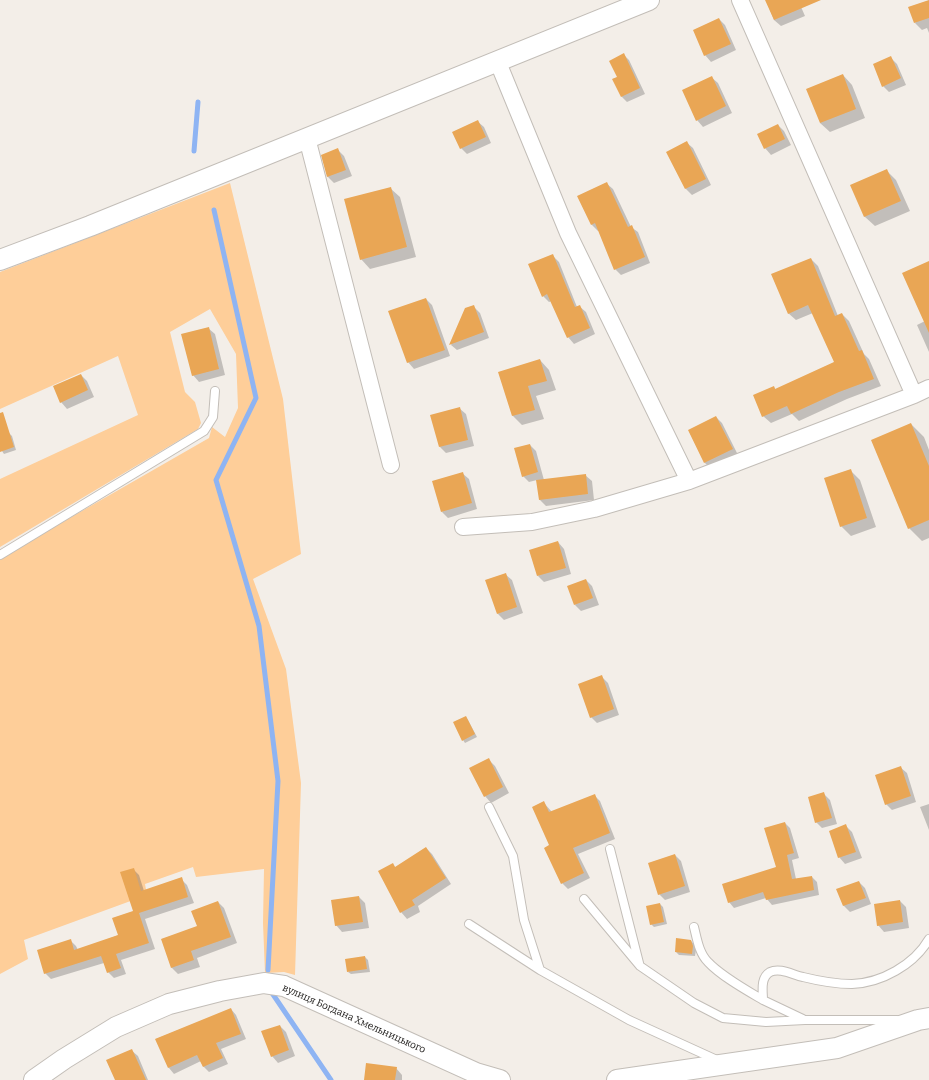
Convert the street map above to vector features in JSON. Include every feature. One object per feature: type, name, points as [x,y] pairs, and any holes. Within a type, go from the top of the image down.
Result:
[{"type":"street","points":[[0,260],[90,226],[497,60],[649,0]]},
{"type":"street","points":[[740,0],[914,395]]},
{"type":"street","points":[[497,60],[568,233],[689,481]]},
{"type":"street","points":[[307,138],[391,466]]},
{"type":"street","points":[[463,527],[532,522],[594,509],[689,481],[929,388]]},
{"type":"street","name":"вулиця Богдана Хмельницького","points":[[34,1080],[64,1059],[116,1027],[162,1007],[220,991],[264,983],[284,986],[476,1073],[500,1080]]},
{"type":"street","points":[[617,1080],[837,1048],[925,1017]]},
{"type":"lane","points":[[0,555],[204,431],[213,416],[215,391]]},
{"type":"lane","points":[[489,807],[513,856],[524,920],[540,970]]},
{"type":"lane","points":[[610,849],[640,966]]},
{"type":"lane","points":[[584,899],[640,966],[694,1003],[723,1018],[766,1022],[925,1017]]},
{"type":"lane","points":[[469,924],[540,970],[629,1020],[727,1065]]},
{"type":"lane","points":[[694,927],[700,950],[708,962],[724,975],[763,1000],[805,1020]]},
{"type":"lane","points":[[763,1000],[762,983],[770,972],[778,970],[830,983],[853,984],[875,980],[904,966],[916,956],[929,939]]},
{"type":"shaded area","points":[[230,183],[283,399],[301,554],[253,579],[286,669],[301,783],[295,975],[284,972],[265,973],[263,923],[264,869],[196,877],[193,867],[145,884],[147,895],[24,940],[28,959],[0,974],[0,558],[209,438],[212,427],[225,437],[238,408],[236,354],[210,309],[170,332],[185,392],[195,402],[201,423],[198,429],[0,547],[0,479],[138,415],[118,356],[0,409],[0,272]]},
{"type":"building","points":[[765,0],[821,0],[774,20]]},
{"type":"building","points":[[929,0],[929,18],[914,23],[908,7]]},
{"type":"building","points":[[719,18],[731,44],[704,56],[693,30]]},
{"type":"building","points":[[624,53],[640,88],[621,97],[612,79],[617,77],[609,61]]},
{"type":"building","points":[[891,56],[901,78],[882,87],[873,64]]},
{"type":"building","points":[[843,74],[856,109],[820,123],[806,89]]},
{"type":"building","points":[[712,76],[726,106],[696,121],[682,90]]},
{"type":"building","points":[[478,120],[486,137],[460,149],[452,132]]},
{"type":"building","points":[[778,124],[785,139],[764,149],[757,134]]},
{"type":"building","points":[[687,141],[706,179],[685,189],[666,152]]},
{"type":"building","points":[[338,148],[346,170],[327,177],[321,155]]},
{"type":"building","points":[[887,169],[901,201],[864,217],[850,185]]},
{"type":"building","points":[[607,182],[628,227],[632,225],[645,257],[614,270],[595,223],[591,225],[577,196]]},
{"type":"building","points":[[391,187],[407,247],[360,260],[344,199]]},
{"type":"building","points":[[553,254],[575,307],[580,305],[590,328],[567,338],[547,294],[542,297],[528,264]]},
{"type":"building","points":[[811,258],[835,316],[842,313],[859,351],[862,350],[874,379],[839,392],[791,414],[787,406],[762,417],[753,395],[774,386],[775,389],[834,362],[808,305],[788,314],[771,274]]},
{"type":"building","points":[[929,261],[929,333],[902,273]]},
{"type":"building","points":[[426,298],[445,350],[407,363],[388,311]]},
{"type":"building","points":[[474,305],[484,332],[449,345],[465,308]]},
{"type":"building","points":[[209,327],[219,369],[192,376],[181,334]]},
{"type":"building","points":[[540,359],[547,381],[528,386],[535,410],[512,416],[498,372]]},
{"type":"building","points":[[81,374],[88,390],[60,403],[53,386]]},
{"type":"building","points":[[460,407],[468,440],[439,447],[430,415]]},
{"type":"building","points":[[3,412],[14,447],[0,452],[0,413]]},
{"type":"building","points":[[716,416],[733,449],[704,463],[688,430]]},
{"type":"building","points":[[911,423],[929,466],[929,520],[908,529],[871,440]]},
{"type":"building","points":[[530,444],[538,472],[522,477],[514,448]]},
{"type":"building","points":[[851,469],[867,518],[840,527],[824,478]]},
{"type":"building","points":[[463,472],[472,503],[441,512],[432,481]]},
{"type":"building","points":[[586,474],[588,494],[539,500],[536,480]]},
{"type":"building","points":[[558,541],[566,568],[537,576],[529,550]]},
{"type":"building","points":[[506,573],[517,607],[497,614],[485,580]]},
{"type":"building","points":[[586,579],[593,598],[574,605],[567,586]]},
{"type":"building","points":[[602,675],[614,709],[590,718],[578,684]]},
{"type":"building","points":[[466,716],[475,734],[462,741],[453,722]]},
{"type":"building","points":[[489,758],[503,787],[484,797],[469,768]]},
{"type":"building","points":[[901,766],[911,796],[885,805],[875,775]]},
{"type":"building","points":[[824,792],[832,818],[815,823],[808,797]]},
{"type":"building","points":[[595,794],[610,833],[573,848],[584,873],[561,884],[544,848],[549,845],[532,807],[544,801],[549,812]]},
{"type":"building","points":[[785,822],[794,853],[787,855],[792,879],[812,876],[814,890],[766,900],[763,892],[728,903],[722,884],[776,867],[764,828]]},
{"type":"building","points":[[846,824],[856,852],[838,858],[829,831]]},
{"type":"building","points":[[426,847],[446,878],[412,900],[415,905],[400,913],[378,871],[393,863],[395,867]]},
{"type":"building","points":[[675,854],[685,886],[658,895],[648,863]]},
{"type":"building","points":[[134,868],[141,891],[182,877],[188,897],[139,913],[149,943],[116,954],[121,968],[107,973],[101,956],[44,974],[37,950],[71,939],[74,950],[118,935],[112,918],[133,911],[120,872]]},
{"type":"building","points":[[859,881],[866,898],[843,906],[836,889]]},
{"type":"building","points":[[359,896],[363,922],[335,926],[331,900]]},
{"type":"building","points":[[900,900],[903,922],[877,926],[874,904]]},
{"type":"building","points":[[218,901],[231,937],[191,951],[194,960],[171,968],[161,939],[197,926],[191,911]]},
{"type":"building","points":[[660,903],[664,922],[650,925],[646,906]]},
{"type":"building","points":[[676,938],[691,940],[693,946],[692,954],[675,952]]},
{"type":"building","points":[[365,956],[367,969],[347,972],[345,959]]},
{"type":"building","points":[[231,1008],[241,1034],[216,1043],[223,1058],[203,1067],[197,1055],[168,1068],[155,1039]]},
{"type":"building","points":[[280,1025],[289,1050],[271,1057],[261,1031]]},
{"type":"building","points":[[132,1049],[146,1080],[115,1080],[106,1060]]},
{"type":"building","points":[[366,1063],[397,1067],[395,1080],[364,1080]]},
{"type":"waterway","points":[[194,151],[198,102]]},
{"type":"waterway","points":[[214,210],[256,398],[216,480],[259,626],[278,781],[268,970]]},
{"type":"waterway","points":[[270,990],[331,1080]]}]
